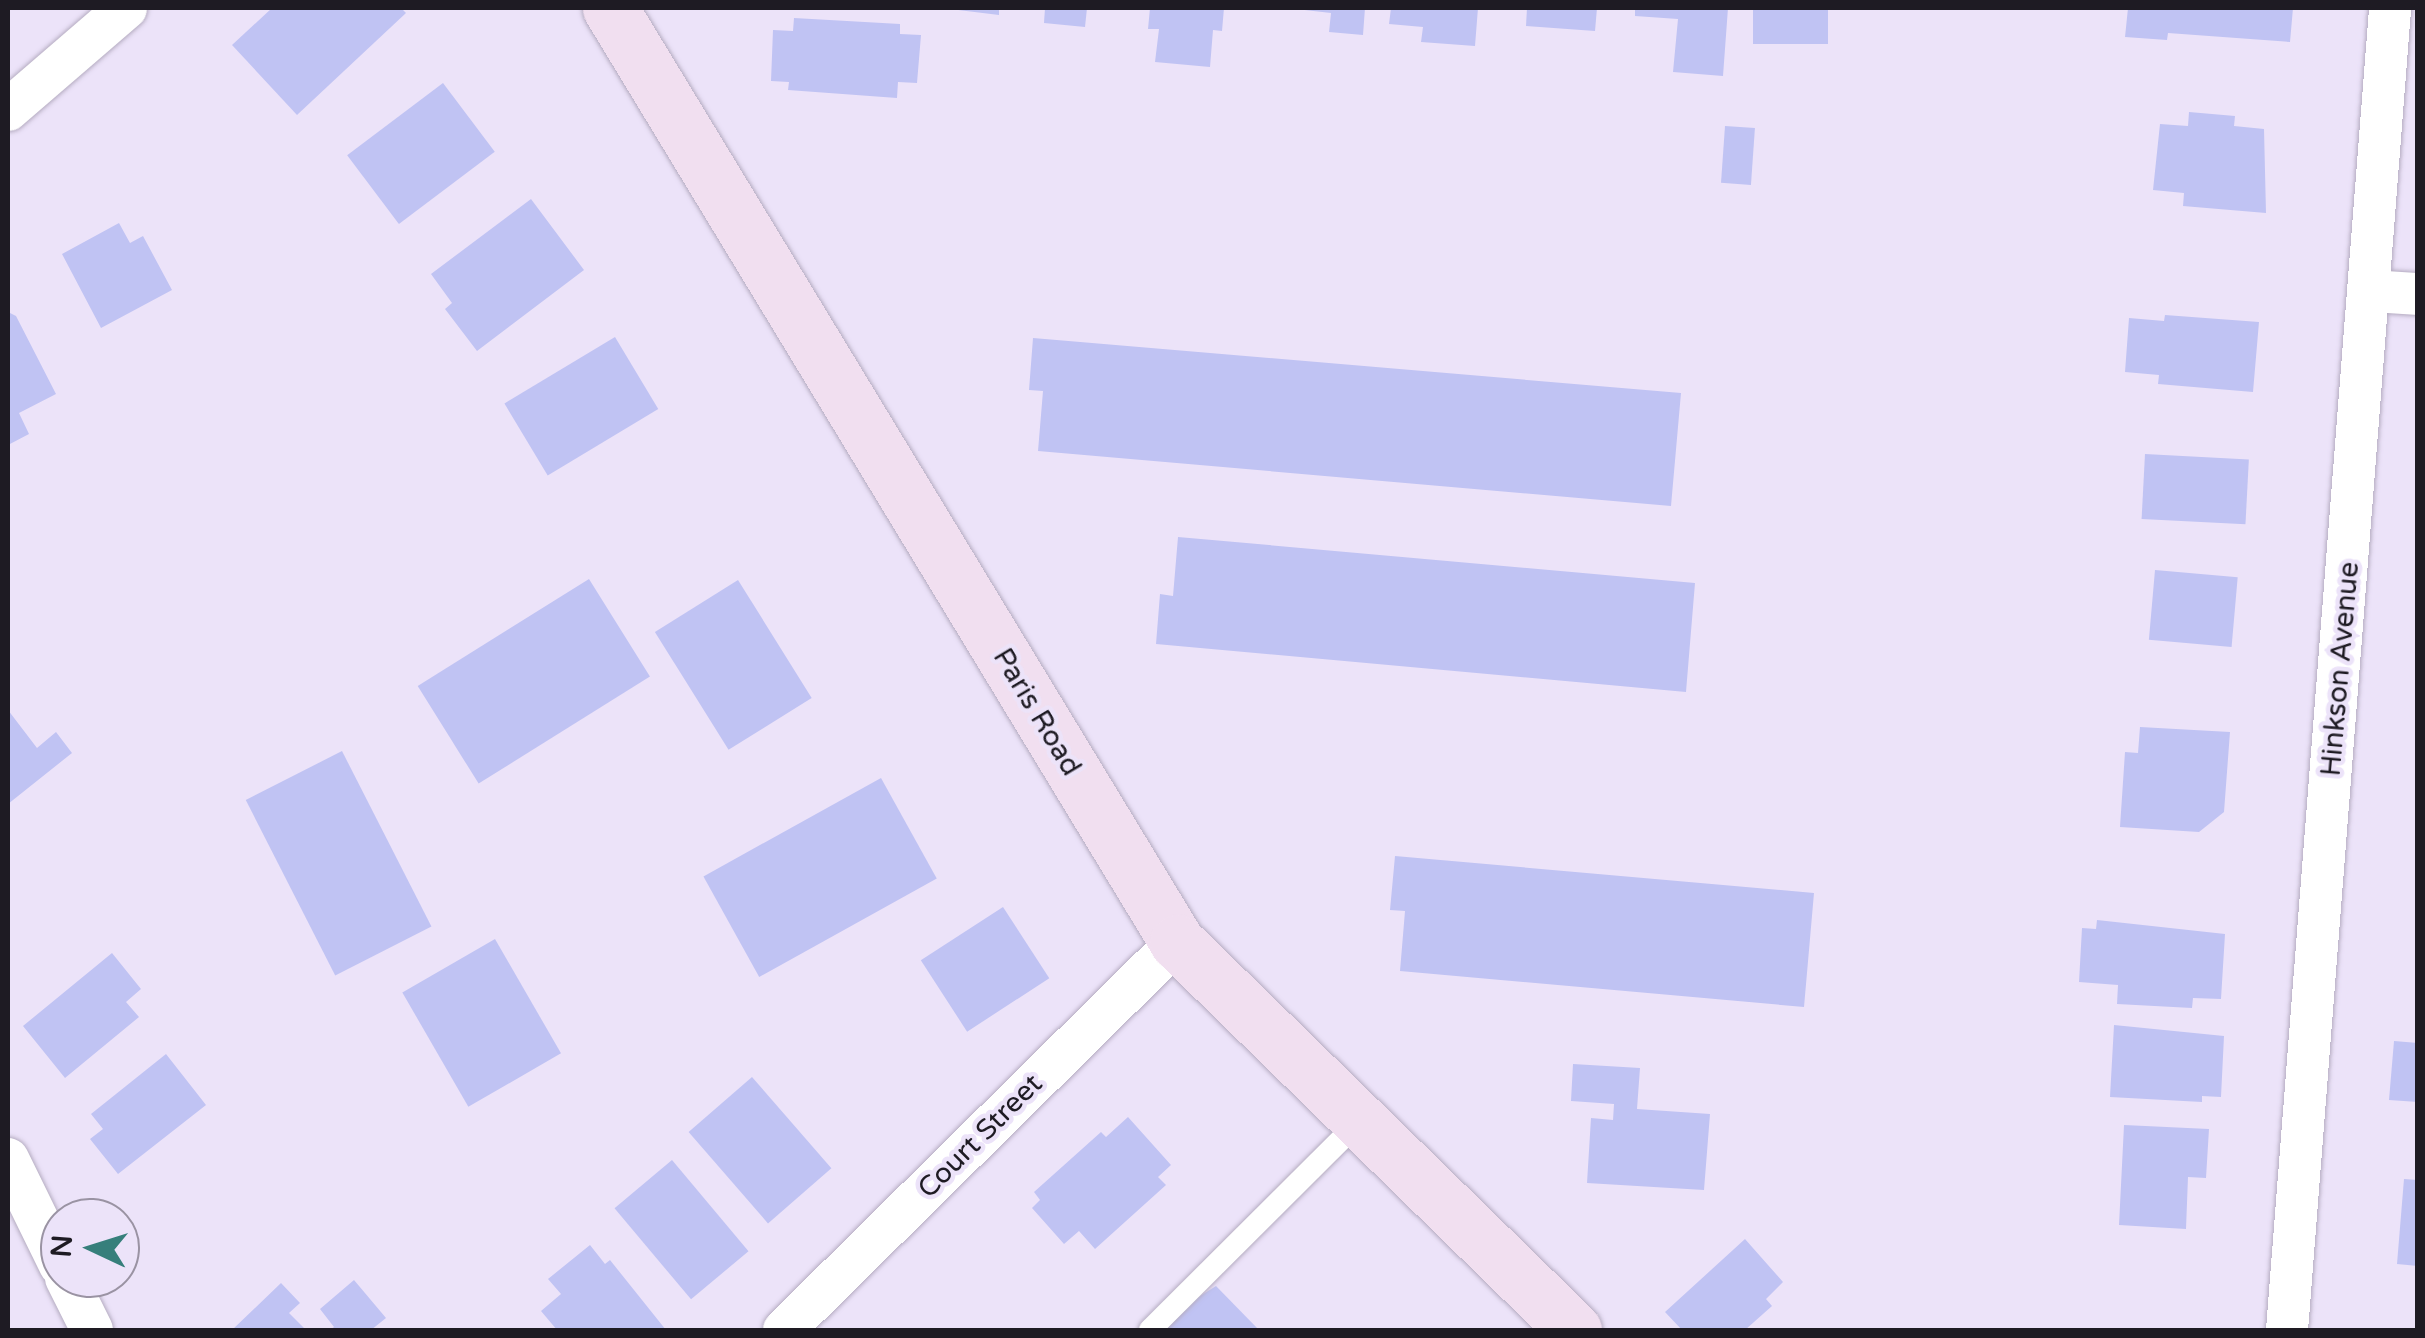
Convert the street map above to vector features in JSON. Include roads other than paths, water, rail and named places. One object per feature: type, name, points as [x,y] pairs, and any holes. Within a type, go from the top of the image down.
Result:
[{"type":"main road","name":"Paris Road","points":[[610,8],[1177,942],[1571,1330]]},
{"type":"street","points":[[8,110],[126,8]]},
{"type":"street","name":"Hinkson Avenue","points":[[2286,1330],[2390,8]]},
{"type":"street","points":[[2370,291],[2418,294]]},
{"type":"street","name":"Court Street","points":[[784,1330],[1177,942]]},
{"type":"street","points":[[8,1158],[40,1224]]},
{"type":"street","points":[[76,1298],[92,1330]]},
{"type":"lane","points":[[1150,1330],[1360,1121]]}]
